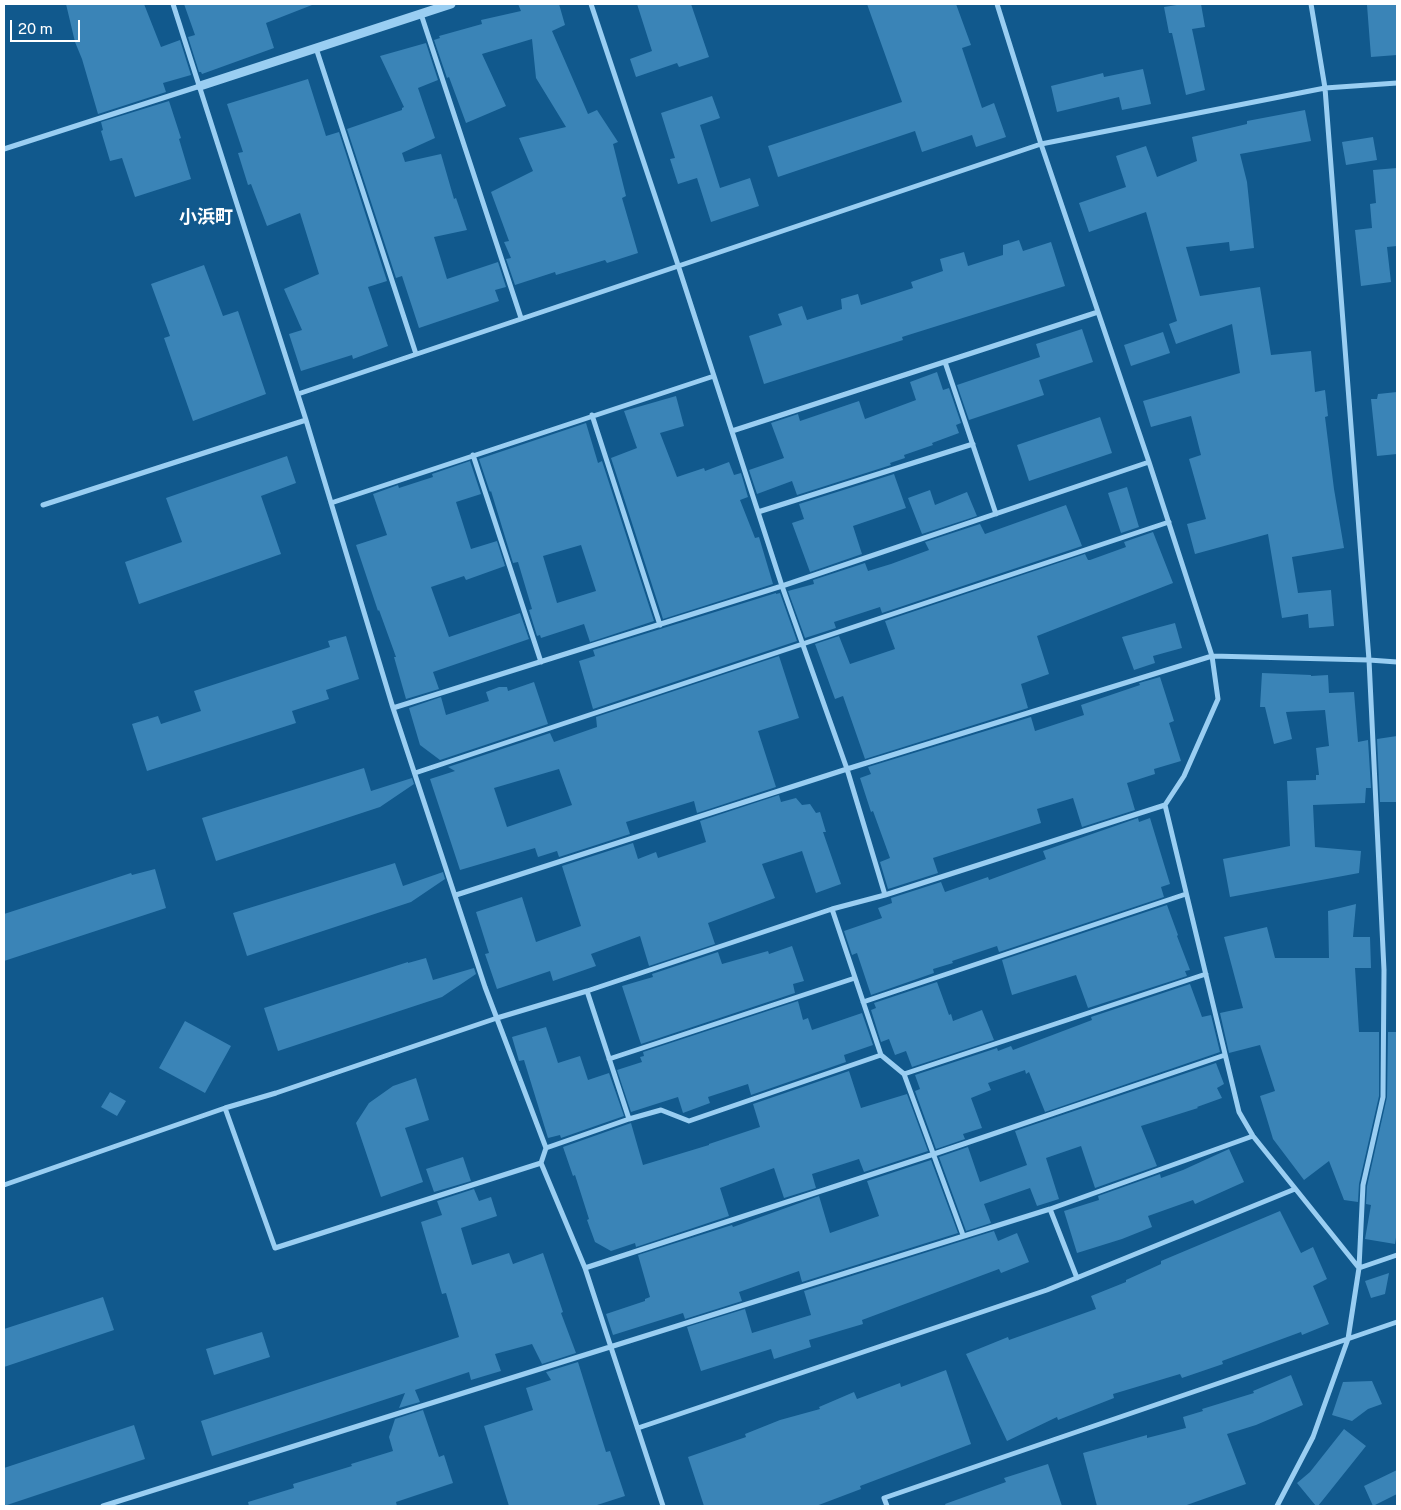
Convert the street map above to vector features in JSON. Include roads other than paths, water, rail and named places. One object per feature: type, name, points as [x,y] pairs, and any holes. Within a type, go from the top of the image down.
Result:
[{"type":"street","points":[[173,4],[298,394],[415,773],[485,987],[546,1148],[541,1162],[585,1268],[664,1506]]},
{"type":"street","points":[[4,150],[451,4]]},
{"type":"street","points":[[591,4],[782,586],[847,768],[885,895]]},
{"type":"street","points":[[4,1185],[225,1108],[276,1093],[497,1018],[587,991],[832,910],[885,895],[1165,804],[1184,776],[1218,699],[1212,656],[996,4]]},
{"type":"street","points":[[1277,1506],[1313,1437],[1348,1339],[1359,1268],[1363,1185],[1383,1097],[1384,970],[1369,660],[1325,88],[1311,4]]},
{"type":"street","points":[[421,14],[520,318]]},
{"type":"street","points":[[316,48],[416,354]]},
{"type":"street","points":[[298,394],[1041,144],[1325,88],[1397,83]]},
{"type":"street","points":[[732,431],[1098,312]]},
{"type":"street","points":[[945,362],[996,514]]},
{"type":"street","points":[[331,502],[714,376]]},
{"type":"street","points":[[592,415],[660,625]]},
{"type":"street","points":[[43,505],[306,420]]},
{"type":"street","points":[[758,512],[973,444]]},
{"type":"street","points":[[472,455],[541,662]]},
{"type":"street","points":[[394,708],[782,586],[1149,462]]},
{"type":"street","points":[[415,773],[1169,522]]},
{"type":"street","points":[[456,895],[847,768],[1212,656],[1397,662]]},
{"type":"street","points":[[1165,804],[1239,1112],[1253,1136],[1359,1268]]},
{"type":"street","points":[[863,1002],[1186,894]]},
{"type":"street","points":[[832,910],[881,1055],[904,1074],[964,1235]]},
{"type":"street","points":[[904,1074],[1206,974]]},
{"type":"street","points":[[609,1059],[855,978]]},
{"type":"street","points":[[587,991],[629,1119]]},
{"type":"street","points":[[546,1148],[661,1110],[689,1121],[881,1055]]},
{"type":"street","points":[[585,1268],[934,1154],[1225,1055]]},
{"type":"street","points":[[225,1108],[275,1248],[541,1162]]},
{"type":"street","points":[[104,1506],[1050,1209],[1253,1136]]},
{"type":"street","points":[[638,1428],[1047,1290],[1295,1189]]},
{"type":"street","points":[[1050,1209],[1077,1278]]},
{"type":"street","points":[[1359,1268],[1397,1255]]},
{"type":"street","points":[[887,1506],[884,1498],[1397,1322]]},
{"type":"district","name":"小浜町","points":[[206,217]]}]
